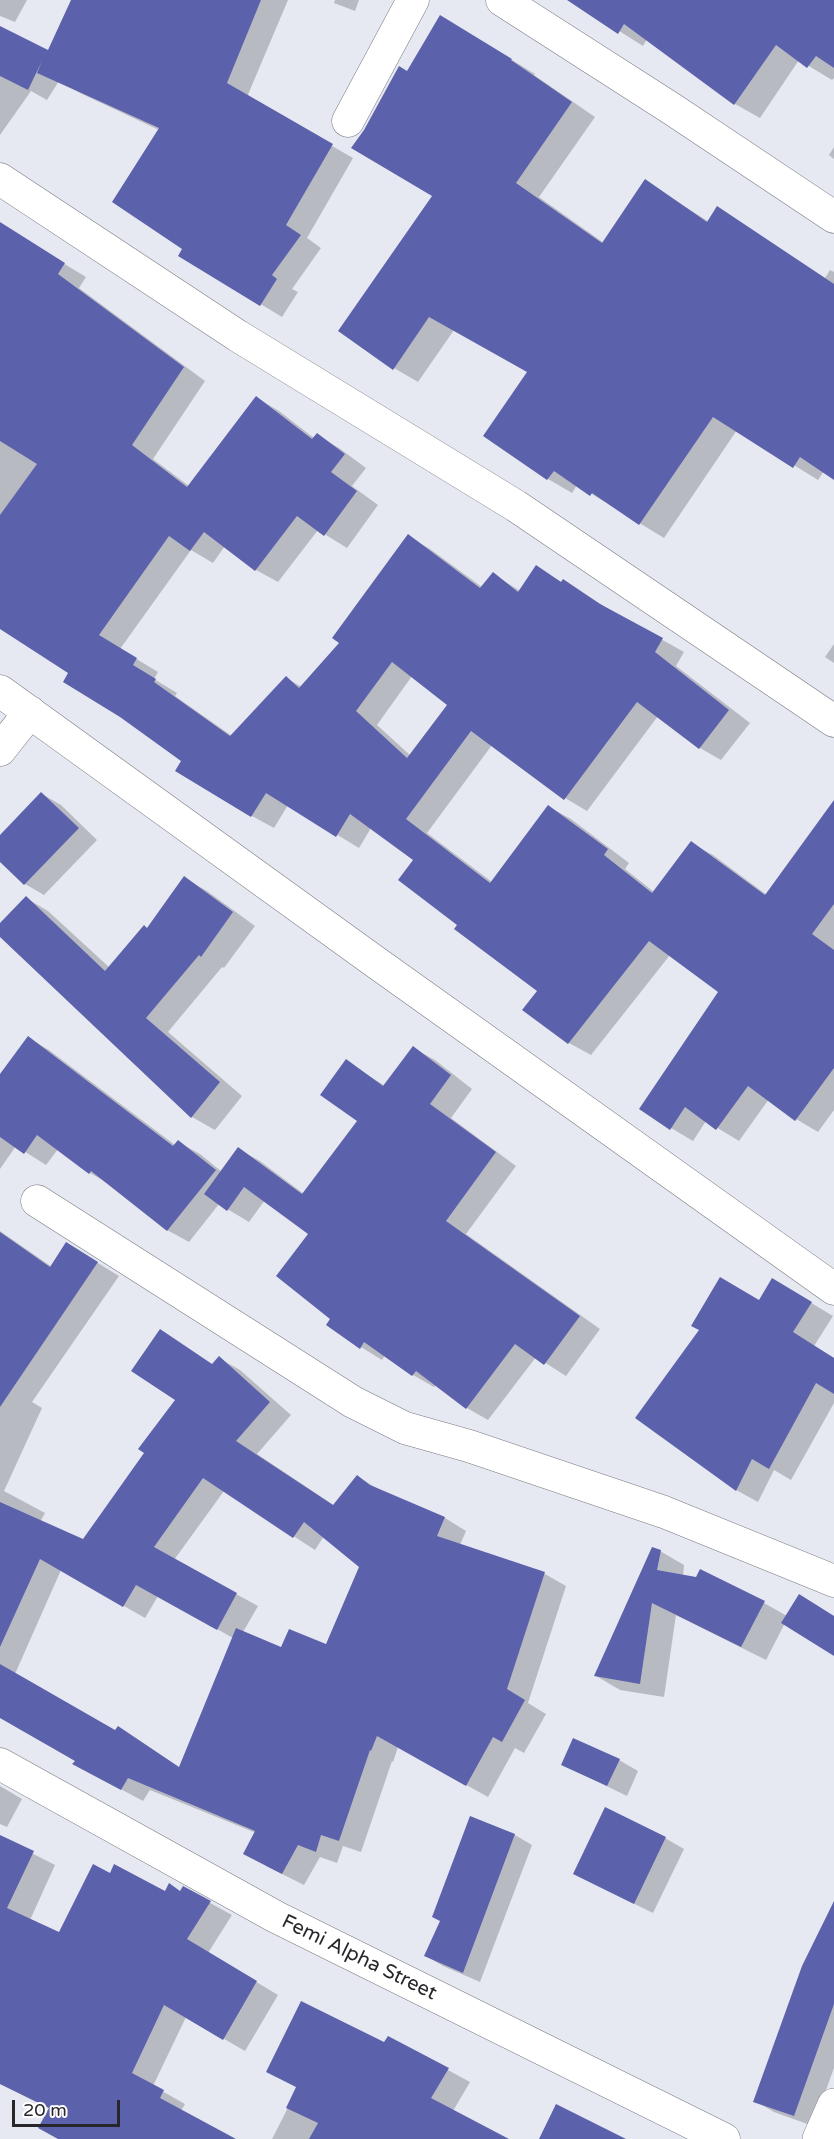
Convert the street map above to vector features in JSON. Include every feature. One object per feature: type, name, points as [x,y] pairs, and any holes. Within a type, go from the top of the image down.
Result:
[{"type":"street","points":[[348,121],[413,0]]},
{"type":"street","points":[[502,0],[834,217]]},
{"type":"street","points":[[0,179],[238,336],[516,506],[834,721]]},
{"type":"street","points":[[0,691],[374,962],[834,1289]]},
{"type":"street","points":[[0,750],[30,712]]},
{"type":"street","points":[[37,1201],[353,1402],[405,1428],[469,1446],[664,1512],[834,1581]]},
{"type":"street","name":"Femi Alpha Street","points":[[0,1764],[276,1917],[724,2139]]},
{"type":"street","points":[[819,2139],[834,2105]]},
{"type":"building","points":[[71,0],[261,0],[227,83],[333,144],[286,225],[301,235],[272,275],[277,279],[260,306],[178,256],[182,249],[112,202],[159,128],[37,73],[42,61],[28,90],[0,76],[0,26],[48,50]]},
{"type":"building","points":[[567,0],[834,0],[834,68],[816,56],[807,68],[776,45],[734,105],[624,24],[618,34]]},
{"type":"building","points":[[440,15],[512,59],[572,102],[516,183],[602,243],[645,179],[707,222],[717,206],[834,284],[834,480],[800,457],[793,468],[713,417],[639,525],[592,493],[590,496],[554,471],[547,480],[483,436],[527,372],[429,317],[393,370],[338,331],[432,196],[351,148],[364,130],[399,66],[407,71]]},
{"type":"building","points":[[0,222],[65,263],[58,274],[184,367],[132,445],[187,487],[256,396],[312,439],[317,433],[345,454],[331,472],[357,491],[324,536],[297,516],[255,571],[204,532],[190,551],[169,536],[99,635],[137,658],[133,665],[156,679],[154,682],[230,736],[286,676],[299,688],[339,643],[332,638],[408,534],[480,588],[493,572],[518,592],[536,565],[561,582],[563,579],[600,604],[663,638],[655,652],[729,710],[699,749],[637,702],[564,800],[471,731],[406,819],[490,883],[548,805],[608,849],[604,855],[652,893],[691,841],[765,895],[834,800],[834,904],[812,934],[834,950],[834,1068],[795,1121],[748,1086],[716,1130],[685,1107],[670,1130],[639,1109],[718,992],[649,941],[568,1044],[522,1010],[537,991],[454,929],[457,925],[398,880],[413,860],[350,814],[336,837],[266,793],[251,817],[175,771],[181,761],[120,717],[63,682],[68,673],[0,629],[0,515],[37,464],[0,441]],"holes":[[[392,662],[447,705],[407,758],[356,711]]]},
{"type":"building","points":[[41,792],[79,828],[24,885],[0,862],[0,835]]},
{"type":"building","points":[[184,876],[233,912],[201,957],[199,955],[146,1018],[220,1082],[191,1118],[0,937],[0,923],[26,896],[105,971],[144,925],[147,928]]},
{"type":"building","points":[[28,1036],[173,1146],[178,1140],[216,1170],[167,1231],[91,1171],[89,1174],[37,1135],[24,1154],[0,1137],[0,1074]]},
{"type":"building","points":[[413,1046],[451,1075],[430,1104],[496,1152],[446,1221],[580,1316],[544,1365],[515,1344],[466,1409],[416,1371],[412,1376],[364,1342],[360,1349],[326,1325],[330,1319],[276,1276],[308,1234],[244,1187],[227,1211],[204,1194],[238,1147],[302,1194],[357,1121],[320,1095],[346,1059],[383,1086]]},
{"type":"building","points":[[0,1232],[50,1267],[66,1242],[98,1262],[0,1407]]},
{"type":"building","points":[[720,1277],[759,1300],[772,1278],[812,1302],[793,1332],[834,1358],[834,1394],[816,1383],[769,1469],[752,1459],[736,1491],[635,1418],[699,1330],[691,1326]]},
{"type":"building","points":[[160,1329],[212,1364],[219,1356],[270,1402],[236,1441],[333,1505],[357,1475],[370,1485],[445,1517],[437,1536],[545,1572],[507,1689],[525,1700],[502,1742],[493,1737],[466,1786],[377,1736],[370,1750],[339,1841],[321,1835],[316,1852],[298,1845],[282,1874],[243,1854],[255,1831],[128,1778],[121,1790],[72,1764],[75,1761],[0,1718],[0,1664],[115,1730],[118,1726],[179,1767],[236,1628],[281,1647],[289,1629],[326,1644],[359,1567],[304,1522],[293,1538],[203,1478],[154,1547],[237,1593],[217,1630],[136,1585],[123,1607],[40,1559],[0,1647],[0,1502],[83,1539],[144,1453],[138,1449],[175,1400],[131,1371]]},
{"type":"building","points":[[652,1547],[661,1550],[657,1570],[696,1577],[700,1569],[765,1601],[741,1647],[652,1603],[640,1684],[594,1676]]},
{"type":"building","points":[[799,1594],[834,1616],[834,1656],[781,1623]]},
{"type":"building","points":[[573,1738],[620,1759],[607,1786],[561,1765]]},
{"type":"building","points":[[605,1807],[666,1837],[634,1904],[573,1874]]},
{"type":"building","points":[[470,1816],[515,1834],[463,1973],[424,1956],[440,1921],[432,1917]]},
{"type":"building","points":[[0,1835],[34,1851],[7,1908],[59,1932],[93,1864],[110,1873],[114,1864],[165,1891],[169,1883],[180,1891],[183,1886],[211,1901],[187,1939],[257,1981],[223,2040],[164,2005],[132,2073],[164,2090],[160,2098],[236,2139],[58,2139],[38,2128],[49,2108],[0,2084]]},
{"type":"building","points":[[834,1901],[834,2004],[794,2116],[753,2102],[802,1966]]},
{"type":"building","points":[[301,2001],[384,2042],[388,2036],[449,2068],[431,2098],[509,2139],[309,2139],[318,2123],[286,2108],[296,2087],[266,2072]]},
{"type":"building","points":[[556,2104],[626,2139],[539,2139]]}]
